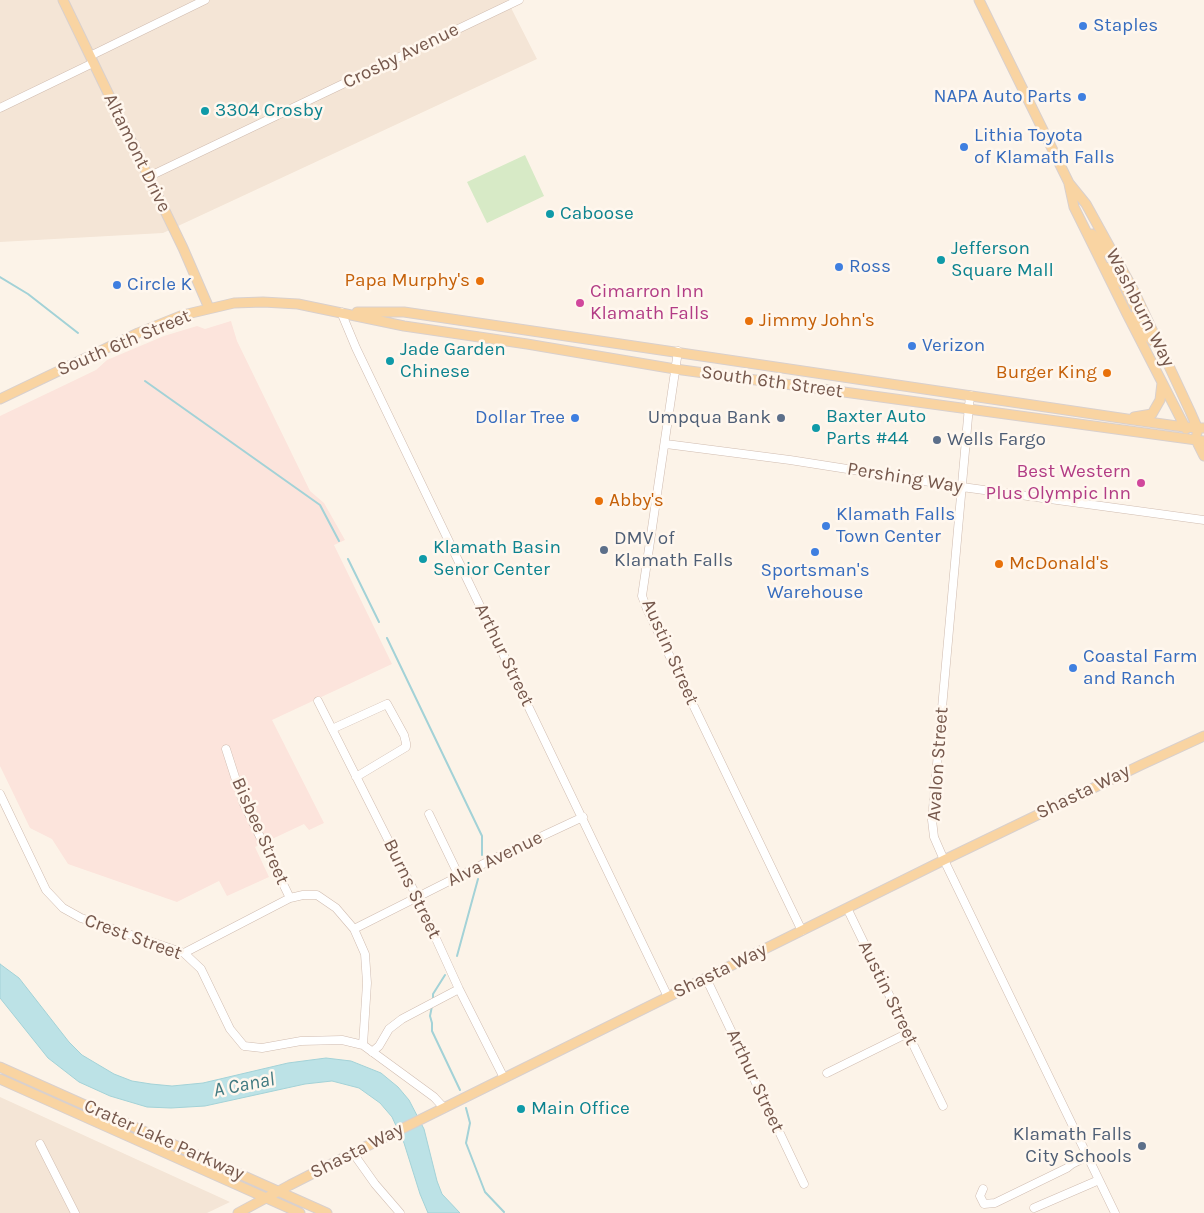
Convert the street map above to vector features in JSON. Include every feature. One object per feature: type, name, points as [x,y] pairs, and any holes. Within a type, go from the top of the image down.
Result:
[{"type":"main road","name":"Altamont Drive","points":[[63,0],[183,248],[209,308]]},
{"type":"main road","name":"Washburn Way","points":[[979,0],[1069,183],[1086,204],[1122,267],[1201,428],[1204,456]]},
{"type":"main road","name":"Washburn Way","points":[[1069,183],[1074,207],[1184,427],[1201,441]]},
{"type":"main road","points":[[1080,218],[1104,252],[1111,249]]},
{"type":"main road","points":[[1101,261],[1124,286],[1141,319],[1146,316]]},
{"type":"main road","points":[[1116,292],[1124,295],[1145,334],[1161,348]]},
{"type":"main road","name":"South 6th Street","points":[[0,399],[138,332],[183,315],[234,303],[263,302],[298,304],[404,326],[675,368],[1201,441]]},
{"type":"main road","name":"South 6th Street","points":[[342,312],[404,312],[678,351],[1127,419],[1201,428]]},
{"type":"main road","points":[[1127,419],[1152,414],[1160,400],[1162,383]]},
{"type":"main road","name":"Shasta Way","points":[[238,1213],[353,1152],[944,860],[1204,736]]},
{"type":"main road","name":"Crater Lake Parkway","points":[[0,1067],[327,1213]]},
{"type":"main road","name":"Crater Lake Parkway","points":[[0,1079],[300,1213]]},
{"type":"street","points":[[0,108],[205,0]]},
{"type":"street","name":"Crosby Avenue","points":[[148,177],[519,0]]},
{"type":"street","name":"Arthur Street","points":[[342,312],[368,373],[668,997]]},
{"type":"street","name":"Austin Street","points":[[678,351],[666,444],[642,596],[802,931]]},
{"type":"street","name":"Avalon Street","points":[[970,395],[932,820],[934,837],[1115,1213]]},
{"type":"street","name":"Pershing Way","points":[[666,444],[790,460],[962,487],[1204,520]]},
{"type":"street","name":"Burns Street","points":[[318,701],[417,897],[459,989],[504,1078]]},
{"type":"street","points":[[332,729],[387,704],[404,736],[406,747],[356,777]]},
{"type":"street","name":"Bisbee Street","points":[[226,749],[243,802],[290,898],[303,895],[317,895],[336,908],[354,929],[365,954],[367,983],[363,1045]]},
{"type":"street","name":"Crest Street","points":[[0,794],[46,890],[63,908],[81,918],[184,953],[201,969],[230,1029],[244,1046],[262,1048],[301,1041],[342,1040],[363,1045],[434,1097],[444,1108]]},
{"type":"street","points":[[429,814],[459,876]]},
{"type":"street","name":"Alva Avenue","points":[[354,929],[583,817]]},
{"type":"street","points":[[184,953],[290,898]]},
{"type":"street","name":"Austin Street","points":[[847,908],[943,1106]]},
{"type":"street","name":"Arthur Street","points":[[706,978],[804,1184]]},
{"type":"street","points":[[372,1052],[379,1046],[389,1029],[402,1019],[459,989]]},
{"type":"street","points":[[827,1073],[908,1033]]},
{"type":"street","points":[[40,1144],[75,1213]]},
{"type":"street","points":[[353,1152],[375,1184],[400,1213]]},
{"type":"street","points":[[983,1190],[980,1196],[984,1204],[995,1203],[1088,1156]]},
{"type":"street","points":[[1034,1208],[1099,1180]]},
{"type":"shaded area","points":[[0,0],[507,0],[537,59],[163,233],[0,242]]},
{"type":"shaded area","points":[[231,321],[237,341],[310,491],[324,503],[345,540],[334,545],[392,664],[272,720],[324,823],[309,830],[304,824],[255,847],[269,877],[227,896],[219,881],[177,902],[68,864],[52,839],[30,828],[0,766],[0,416],[96,370],[107,360],[164,336],[197,326],[205,329]]},
{"type":"shaded area","points":[[0,1097],[230,1202],[207,1213],[0,1213]]},
{"type":"green space","points":[[525,155],[544,196],[487,223],[467,182]]},
{"type":"water","name":"A Canal","points":[[0,964],[19,978],[69,1042],[82,1055],[114,1074],[132,1081],[172,1086],[203,1083],[288,1063],[326,1058],[351,1061],[381,1073],[398,1087],[409,1100],[424,1129],[442,1194],[460,1213],[428,1213],[404,1143],[392,1117],[380,1103],[359,1088],[332,1081],[305,1084],[205,1106],[171,1108],[147,1107],[110,1096],[79,1082],[48,1058],[0,998]]},
{"type":"waterway","points":[[0,277],[28,294],[78,333]]},
{"type":"waterway","points":[[145,381],[320,505],[339,541]]},
{"type":"waterway","points":[[348,559],[379,622]]},
{"type":"waterway","points":[[387,638],[482,836],[482,855]]},
{"type":"waterway","points":[[457,956],[478,879]]},
{"type":"waterway","points":[[433,999],[433,994],[445,975]]},
{"type":"waterway","points":[[432,1006],[430,1016],[432,1031],[460,1090]]},
{"type":"waterway","points":[[466,1108],[470,1123],[466,1143],[485,1192],[504,1212]]},
{"type":"place","name":"Staples","points":[[1083,26]]},
{"type":"place","name":"NAPA Auto Parts","points":[[1082,97]]},
{"type":"place","name":"3304 Crosby","points":[[205,111]]},
{"type":"place","name":"Lithia Toyota of Klamath Falls","points":[[964,147]]},
{"type":"place","name":"Caboose","points":[[550,214]]},
{"type":"place","name":"Jefferson Square Mall","points":[[941,260]]},
{"type":"place","name":"Ross","points":[[839,267]]},
{"type":"place","name":"Papa Murphy's","points":[[480,281]]},
{"type":"place","name":"Circle K","points":[[117,285]]},
{"type":"place","name":"Cimarron Inn Klamath Falls","points":[[580,303]]},
{"type":"place","name":"Jimmy John's","points":[[749,321]]},
{"type":"place","name":"Verizon","points":[[912,346]]},
{"type":"place","name":"Jade Garden Chinese","points":[[390,361]]},
{"type":"place","name":"Burger King","points":[[1107,373]]},
{"type":"place","name":"Dollar Tree","points":[[575,418]]},
{"type":"place","name":"Umpqua Bank","points":[[781,418]]},
{"type":"place","name":"Baxter Auto Parts #44","points":[[816,428]]},
{"type":"place","name":"Wells Fargo","points":[[937,440]]},
{"type":"place","name":"Best Western Plus Olympic Inn","points":[[1141,483]]},
{"type":"place","name":"Abby's","points":[[599,501]]},
{"type":"place","name":"Klamath Falls Town Center","points":[[826,526]]},
{"type":"place","name":"DMV of Klamath Falls","points":[[604,550]]},
{"type":"place","name":"Sportsman's Warehouse","points":[[815,552]]},
{"type":"place","name":"Klamath Basin Senior Center","points":[[423,559]]},
{"type":"place","name":"McDonald's","points":[[999,564]]},
{"type":"place","name":"Coastal Farm and Ranch","points":[[1073,668]]},
{"type":"place","name":"Main Office","points":[[521,1109]]},
{"type":"place","name":"Klamath Falls City Schools","points":[[1142,1146]]}]
